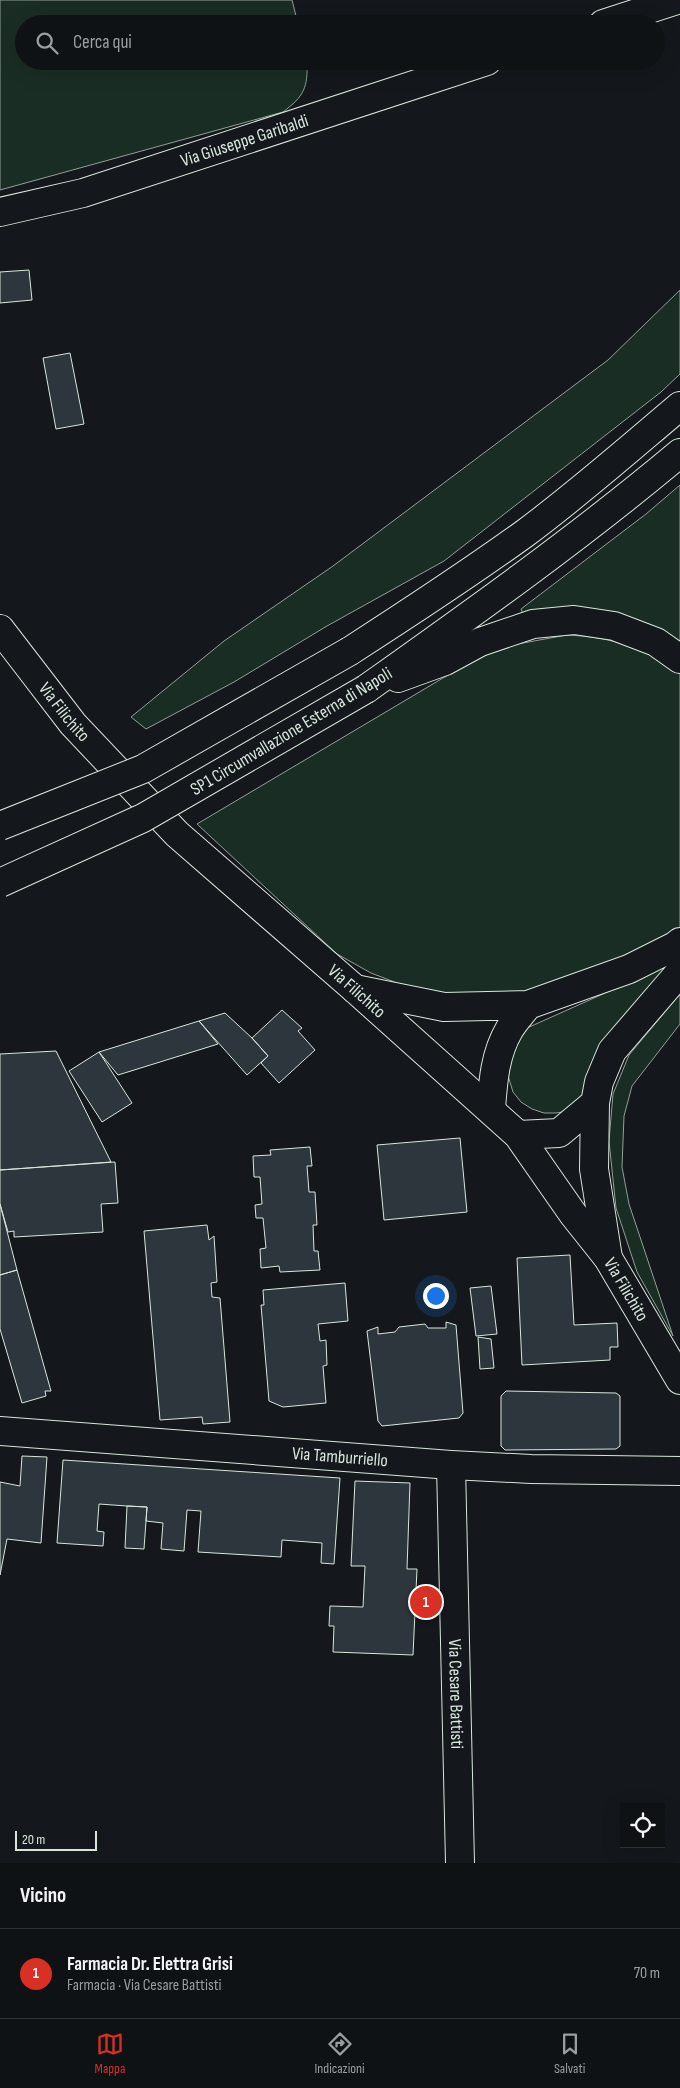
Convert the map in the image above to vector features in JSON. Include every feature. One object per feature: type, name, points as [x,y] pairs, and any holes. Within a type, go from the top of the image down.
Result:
[{"type":"main road","points":[[630,15],[676,0]]},
{"type":"main road","name":"Via Giuseppe Garibaldi","points":[[0,212],[83,193],[459,70]]},
{"type":"main road","points":[[0,826],[142,769],[350,651],[462,578],[526,533],[680,406]]},
{"type":"main road","name":"SP1 Circumvallazione Esterna di Napoli","points":[[0,883],[143,818],[366,689],[542,562],[627,497],[680,453]]},
{"type":"main road","points":[[366,689],[445,661],[480,642],[533,624],[574,620],[614,626],[656,642],[680,659]]},
{"type":"main road","name":"Via Filichito","points":[[0,629],[73,724],[177,834],[491,1109],[518,1135],[573,1214],[608,1258],[680,1380]]},
{"type":"main road","points":[[355,989],[444,1007],[528,1005],[629,969],[680,942]]},
{"type":"main road","points":[[608,1258],[594,1169],[595,1103],[600,1082],[612,1052],[680,972]]},
{"type":"main road","points":[[491,1109],[493,1080],[498,1054],[509,1029],[528,1005]]},
{"type":"main road","points":[[518,1135],[558,1134],[595,1103]]},
{"type":"main road","name":"Via Tamburriello","points":[[0,1431],[451,1465],[531,1469],[680,1471]]},
{"type":"main road","name":"Via Cesare Battisti","points":[[451,1465],[460,1863]]},
{"type":"green space","points":[[0,0],[292,0],[296,15],[15,15],[15,70],[307,70],[307,78],[300,96],[283,112],[0,190]]},
{"type":"green space","points":[[680,290],[680,374],[661,392],[444,561],[327,626],[234,682],[146,729],[131,717],[224,641],[333,566],[608,360]]},
{"type":"green space","points":[[680,485],[680,641],[644,623],[621,615],[523,614],[521,609],[646,514]]},
{"type":"green space","points":[[567,635],[598,638],[627,645],[654,657],[680,674],[680,930],[660,945],[533,993],[455,996],[410,988],[371,973],[337,954],[197,824],[443,678],[501,647]]},
{"type":"green space","points":[[670,964],[590,1094],[569,1111],[556,1113],[544,1113],[532,1109],[521,1102],[513,1092],[506,1069],[511,1046],[527,1028]]},
{"type":"green space","points":[[680,994],[680,1024],[632,1086],[624,1116],[622,1167],[629,1204],[673,1336],[637,1272],[616,1208],[609,1141],[613,1094],[629,1055]]},
{"type":"building","points":[[29,270],[32,300],[0,303],[0,272]]},
{"type":"building","points":[[70,353],[84,424],[56,429],[43,358]]},
{"type":"building","points":[[282,1010],[302,1028],[298,1031],[315,1050],[279,1083],[261,1063],[268,1056],[252,1038]]},
{"type":"building","points":[[225,1013],[268,1056],[247,1075],[199,1021]]},
{"type":"building","points":[[199,1021],[218,1044],[118,1075],[99,1052]]},
{"type":"building","points":[[56,1051],[111,1162],[0,1170],[0,1054]]},
{"type":"building","points":[[99,1052],[132,1103],[102,1122],[69,1071]]},
{"type":"building","points":[[460,1138],[467,1212],[384,1220],[377,1145]]},
{"type":"building","points":[[310,1147],[312,1166],[307,1166],[309,1192],[315,1192],[317,1225],[313,1225],[314,1251],[318,1251],[320,1270],[280,1272],[279,1266],[261,1268],[260,1249],[266,1248],[263,1218],[256,1218],[255,1205],[262,1204],[260,1177],[254,1177],[253,1156],[271,1155],[270,1150]]},
{"type":"building","points":[[115,1162],[118,1203],[101,1204],[103,1232],[14,1237],[14,1231],[8,1232],[0,1204],[0,1170]]},
{"type":"building","points":[[0,1204],[17,1270],[0,1275]]},
{"type":"building","points":[[207,1225],[209,1240],[214,1236],[217,1282],[211,1283],[212,1297],[220,1298],[230,1422],[203,1424],[202,1417],[160,1420],[144,1231]]},
{"type":"building","points":[[570,1255],[574,1325],[617,1323],[618,1347],[610,1347],[610,1360],[522,1365],[517,1258]]},
{"type":"building","points":[[17,1270],[51,1391],[45,1391],[46,1396],[22,1403],[0,1329],[0,1275]]},
{"type":"building","points":[[345,1283],[348,1321],[318,1324],[320,1341],[326,1340],[327,1365],[323,1366],[326,1403],[283,1407],[269,1401],[261,1305],[264,1305],[263,1290]]},
{"type":"building","points":[[491,1286],[497,1334],[476,1336],[470,1288]]},
{"type":"building","points":[[446,1322],[456,1325],[463,1413],[459,1418],[382,1426],[378,1421],[367,1331],[378,1327],[378,1334],[395,1332],[399,1327],[425,1324],[428,1328],[446,1328]]},
{"type":"building","points":[[478,1337],[491,1339],[494,1368],[480,1369]]},
{"type":"building","points":[[506,1391],[616,1393],[620,1396],[620,1446],[616,1449],[505,1450],[501,1446],[501,1396]]},
{"type":"building","points":[[22,1456],[47,1457],[41,1543],[7,1539],[0,1575],[0,1482],[20,1486]]},
{"type":"building","points":[[63,1460],[340,1478],[334,1564],[321,1563],[322,1543],[282,1540],[281,1557],[198,1552],[201,1511],[187,1510],[184,1551],[161,1549],[163,1523],[146,1521],[147,1507],[99,1504],[97,1531],[104,1532],[103,1546],[57,1543]]},
{"type":"building","points":[[355,1481],[410,1483],[407,1569],[417,1569],[413,1655],[333,1652],[334,1626],[329,1626],[330,1606],[363,1607],[365,1566],[351,1566]]},
{"type":"building","points":[[127,1506],[147,1507],[144,1549],[125,1548]]},
{"type":"place","name":"Farmacia Dr. Elettra Grisi","points":[[426,1602]]}]
